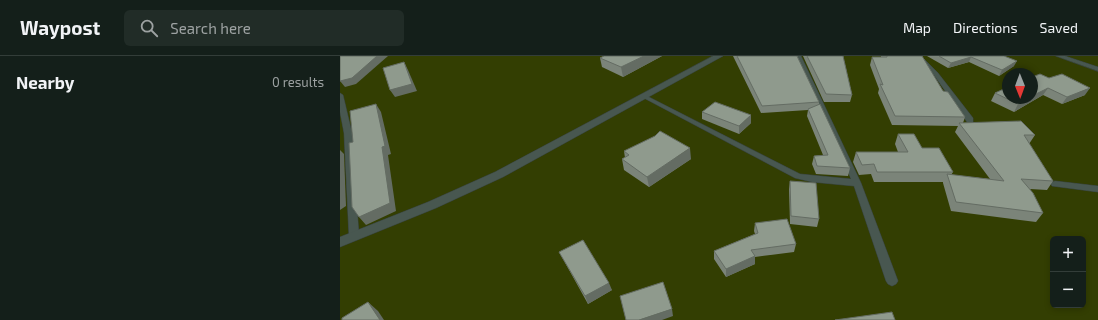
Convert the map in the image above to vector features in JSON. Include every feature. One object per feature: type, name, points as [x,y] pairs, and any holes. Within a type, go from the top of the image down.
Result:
[{"type":"street","points":[[340,242],[422,209],[521,163],[684,73],[719,56]]},
{"type":"lane","points":[[798,56],[857,183],[892,281]]},
{"type":"lane","points":[[918,56],[936,74],[970,120]]},
{"type":"lane","points":[[1059,56],[1098,69]]},
{"type":"lane","points":[[340,95],[348,132],[354,236]]},
{"type":"lane","points":[[643,96],[798,176],[812,179],[857,183]]},
{"type":"lane","points":[[1055,184],[1098,189]]},
{"type":"green space","points":[[340,56],[1098,56],[1098,320],[340,320]]},
{"type":"building","points":[[340,56],[377,56],[352,78],[340,81]]},
{"type":"building","points":[[604,56],[644,56],[621,67],[600,58]]},
{"type":"building","points":[[737,56],[797,56],[819,102],[762,106]]},
{"type":"building","points":[[807,56],[843,56],[852,95],[826,94]]},
{"type":"building","points":[[922,56],[943,91],[948,92],[965,117],[895,116],[880,84],[883,85],[872,57]]},
{"type":"building","points":[[939,56],[1004,56],[1017,61],[1005,68],[1002,68],[1002,70],[971,57],[951,63]]},
{"type":"building","points":[[404,62],[412,84],[390,90],[383,68]]},
{"type":"building","points":[[1040,74],[1049,78],[1062,74],[1090,88],[1067,97],[1048,88],[1038,93],[1038,75]]},
{"type":"building","points":[[1002,90],[1002,96],[995,93]]},
{"type":"building","points":[[715,102],[751,115],[739,126],[702,112]]},
{"type":"building","points":[[376,104],[385,146],[382,147],[390,203],[359,217],[352,207],[349,143],[353,142],[350,111]]},
{"type":"building","points":[[820,104],[850,168],[817,166],[814,156],[828,155],[808,109]]},
{"type":"building","points":[[1021,121],[1035,135],[1024,135],[1053,181],[1021,179],[1033,193],[1043,213],[956,202],[947,174],[1004,181],[959,123]]},
{"type":"building","points":[[660,131],[690,148],[647,177],[622,159],[629,155],[624,151],[655,136]]},
{"type":"building","points":[[898,134],[914,134],[922,148],[939,148],[953,172],[877,172],[874,164],[862,165],[856,152],[908,152]]},
{"type":"building","points":[[790,181],[816,183],[819,219],[791,216]]},
{"type":"building","points":[[787,219],[796,244],[751,250],[755,256],[726,269],[714,251],[758,233],[755,223]]},
{"type":"building","points":[[583,240],[609,283],[585,296],[559,252]]},
{"type":"building","points":[[663,282],[672,309],[639,320],[626,320],[620,296]]},
{"type":"building","points":[[368,302],[380,320],[342,320],[342,318]]},
{"type":"building","points":[[892,312],[895,320],[835,320]]}]
